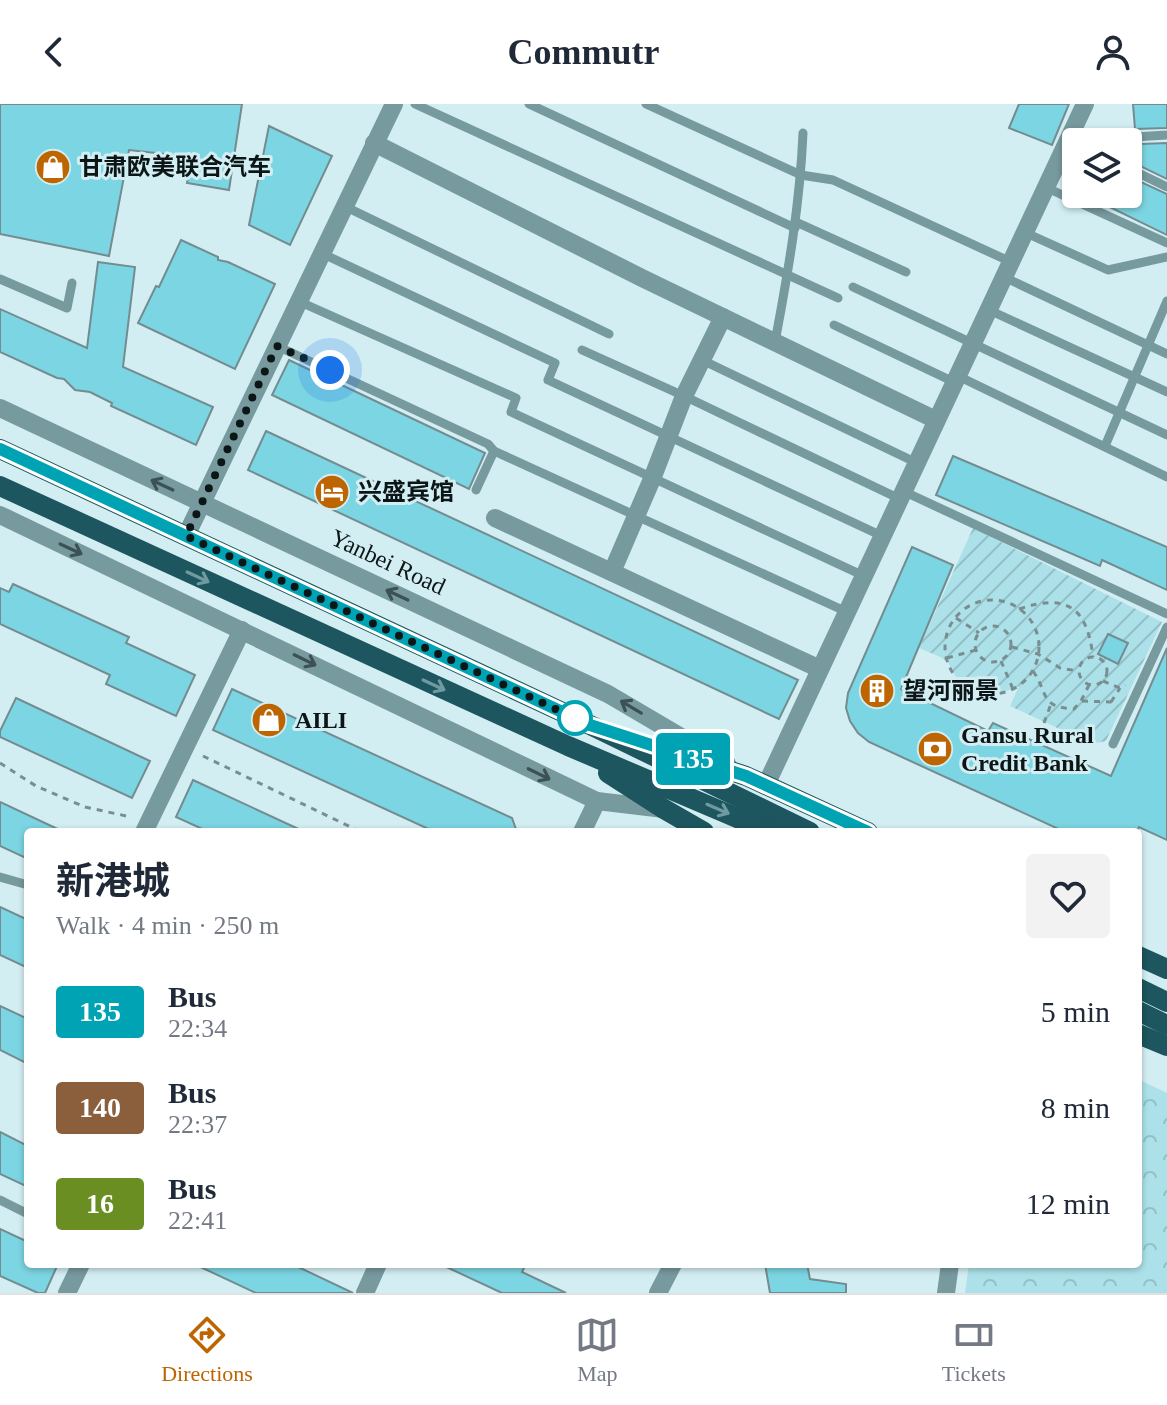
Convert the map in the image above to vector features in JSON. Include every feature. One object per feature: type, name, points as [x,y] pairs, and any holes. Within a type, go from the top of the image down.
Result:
[{"type":"main road","points":[[0,449],[590,725],[769,825]]},
{"type":"main road","points":[[0,486],[568,746],[769,825]]},
{"type":"main road","points":[[590,725],[746,776],[859,828]]},
{"type":"main road","points":[[568,746],[697,828]]},
{"type":"main road","points":[[1142,958],[1167,969]]},
{"type":"main road","points":[[1142,990],[1167,1002]]},
{"type":"main road","points":[[1142,1013],[1167,1025]]},
{"type":"main road","points":[[1142,1036],[1167,1046]]},
{"type":"street","points":[[186,536],[394,104]]},
{"type":"street","points":[[1077,128],[1085,104]]},
{"type":"street","points":[[374,143],[936,420]]},
{"type":"street","points":[[766,785],[1045,187],[1062,158]]},
{"type":"street","points":[[612,572],[684,396],[723,317]]},
{"type":"street","name":"Yanbei Road","points":[[0,408],[608,694],[746,776]]},
{"type":"street","points":[[0,515],[597,801],[664,809]]},
{"type":"street","points":[[495,518],[820,669]]},
{"type":"street","points":[[147,826],[242,630]]},
{"type":"street","points":[[584,828],[597,801]]},
{"type":"street","points":[[67,1293],[79,1268]]},
{"type":"street","points":[[365,1293],[376,1268]]},
{"type":"street","points":[[658,1293],[671,1268]]},
{"type":"street","points":[[946,1293],[949,1268]]},
{"type":"lane","points":[[415,104],[838,298]]},
{"type":"lane","points":[[529,104],[906,272]]},
{"type":"lane","points":[[646,104],[801,175],[833,180],[1167,354]]},
{"type":"lane","points":[[775,342],[795,225],[803,133]]},
{"type":"lane","points":[[1142,137],[1167,135]]},
{"type":"lane","points":[[1142,175],[1167,187]]},
{"type":"lane","points":[[1045,187],[1167,243]]},
{"type":"lane","points":[[344,206],[609,334]]},
{"type":"lane","points":[[1024,232],[1108,270],[1167,257]]},
{"type":"lane","points":[[321,253],[555,363],[548,380],[882,536]]},
{"type":"lane","points":[[0,279],[67,308],[72,283]]},
{"type":"lane","points":[[853,287],[1167,435]]},
{"type":"lane","points":[[298,301],[516,398],[511,412],[864,576]]},
{"type":"lane","points":[[1105,446],[1167,301]]},
{"type":"lane","points":[[988,310],[1167,392]]},
{"type":"lane","points":[[834,325],[1105,446],[1167,477]]},
{"type":"lane","points":[[277,346],[488,444],[494,451],[847,612]]},
{"type":"lane","points":[[582,350],[1167,614]]},
{"type":"lane","points":[[702,360],[917,463]]},
{"type":"lane","points":[[476,490],[494,451]]},
{"type":"lane","points":[[1113,744],[1167,627]]},
{"type":"lane","points":[[0,877],[24,884]]},
{"type":"lane","points":[[0,1200],[24,1212]]},
{"type":"path","points":[[992,600],[1019,609],[1030,619],[1037,632],[1039,646],[1033,671],[1021,684],[1005,693],[989,694],[973,690],[959,681],[950,668],[945,652],[946,636],[956,618],[977,603],[992,600]]},
{"type":"path","points":[[1019,609],[1041,602],[1060,602],[1076,610],[1091,636],[1093,657]]},
{"type":"path","points":[[956,618],[979,633]]},
{"type":"path","points":[[989,626],[1001,627],[1010,635],[1010,653],[1001,661],[983,659],[975,644],[979,633],[989,626]]},
{"type":"path","points":[[1012,647],[1038,654],[1060,668],[1078,671]]},
{"type":"path","points":[[947,658],[976,650]]},
{"type":"path","points":[[1093,657],[1101,660],[1106,668],[1105,677],[1099,684],[1089,685],[1082,680],[1078,671],[1084,660],[1093,657]]},
{"type":"path","points":[[1001,661],[1013,689]]},
{"type":"path","points":[[1033,671],[1042,684],[1044,695],[1054,707],[1074,709],[1089,685]]},
{"type":"path","points":[[1111,702],[1120,688],[1144,677]]},
{"type":"path","points":[[1103,681],[1120,688]]},
{"type":"path","points":[[1081,701],[1111,702],[1128,711]]},
{"type":"path","points":[[1044,723],[1051,704]]},
{"type":"path","points":[[185,747],[353,828]]},
{"type":"path","points":[[0,763],[36,786],[85,807],[147,826]]},
{"type":"green space","points":[[973,528],[1162,622],[1106,741],[1092,744],[1010,706],[1019,686],[987,694],[972,690],[958,680],[946,661],[919,648]]},
{"type":"green space","points":[[1142,1081],[1167,1093],[1167,1293],[965,1293],[968,1268],[1142,1268]]},
{"type":"building","points":[[0,104],[242,104],[229,190],[187,183],[191,157],[129,150],[109,256],[0,234]]},
{"type":"building","points":[[1019,104],[1069,104],[1052,145],[1009,128]]},
{"type":"building","points":[[1133,104],[1167,104],[1167,128],[1135,128]]},
{"type":"building","points":[[269,126],[332,156],[290,245],[249,225]]},
{"type":"building","points":[[1167,143],[1167,179],[1142,167],[1142,144]]},
{"type":"building","points":[[1142,182],[1167,194],[1167,235],[1112,208],[1142,208]]},
{"type":"building","points":[[181,240],[218,257],[218,260],[275,284],[235,369],[138,323]]},
{"type":"building","points":[[98,262],[135,267],[123,367],[213,407],[196,445],[111,406],[112,403],[90,392],[75,390],[64,379],[0,352],[0,309],[87,348]]},
{"type":"building","points":[[289,360],[485,453],[469,489],[272,395]]},
{"type":"building","points":[[266,431],[798,680],[779,719],[248,470]]},
{"type":"building","points":[[953,456],[1167,547],[1167,590],[1102,560],[1100,566],[936,495]]},
{"type":"building","name":"望河丽景","points":[[912,547],[953,565],[901,689],[988,731],[993,723],[1111,776],[1167,648],[1167,840],[1139,827],[1056,828],[869,742],[850,721],[846,708],[848,693]]},
{"type":"building","points":[[13,584],[129,637],[126,643],[195,675],[176,716],[106,684],[110,675],[0,624],[0,588],[9,592]]},
{"type":"building","points":[[1108,634],[1128,643],[1118,664],[1098,654]]},
{"type":"building","points":[[232,689],[512,818],[516,828],[426,828],[213,730]]},
{"type":"building","points":[[16,698],[150,761],[132,798],[0,737]]},
{"type":"building","points":[[193,780],[296,828],[200,828],[176,817]]},
{"type":"building","points":[[0,802],[55,828],[24,828],[24,857],[0,846]]},
{"type":"building","points":[[0,907],[24,918],[24,966],[0,955]]},
{"type":"building","points":[[0,1006],[24,1017],[24,1062],[0,1050]]},
{"type":"building","points":[[0,1132],[24,1144],[24,1185],[0,1174]]},
{"type":"building","points":[[0,1229],[24,1240],[24,1268],[56,1268],[45,1293],[38,1293],[0,1276]]},
{"type":"building","points":[[203,1268],[300,1268],[353,1293],[256,1293]]},
{"type":"building","points":[[449,1268],[524,1268],[522,1272],[566,1293],[502,1293]]},
{"type":"building","points":[[766,1268],[808,1268],[810,1279],[846,1284],[846,1293],[770,1293]]},
{"type":"bus line","name":"135","points":[[0,449],[590,725],[746,776],[859,828]]},
{"type":"place","name":"甘肃欧美联合汽车","points":[[53,167]]},
{"type":"place","name":"兴盛宾馆","points":[[332,492]]},
{"type":"place","name":"望河丽景","points":[[877,691]]},
{"type":"place","name":"AILI","points":[[269,720]]},
{"type":"place","name":"Gansu Rural Credit Bank","points":[[935,749]]},
{"type":"route","points":[[330,370],[277,346],[186,536],[575,718]]}]
